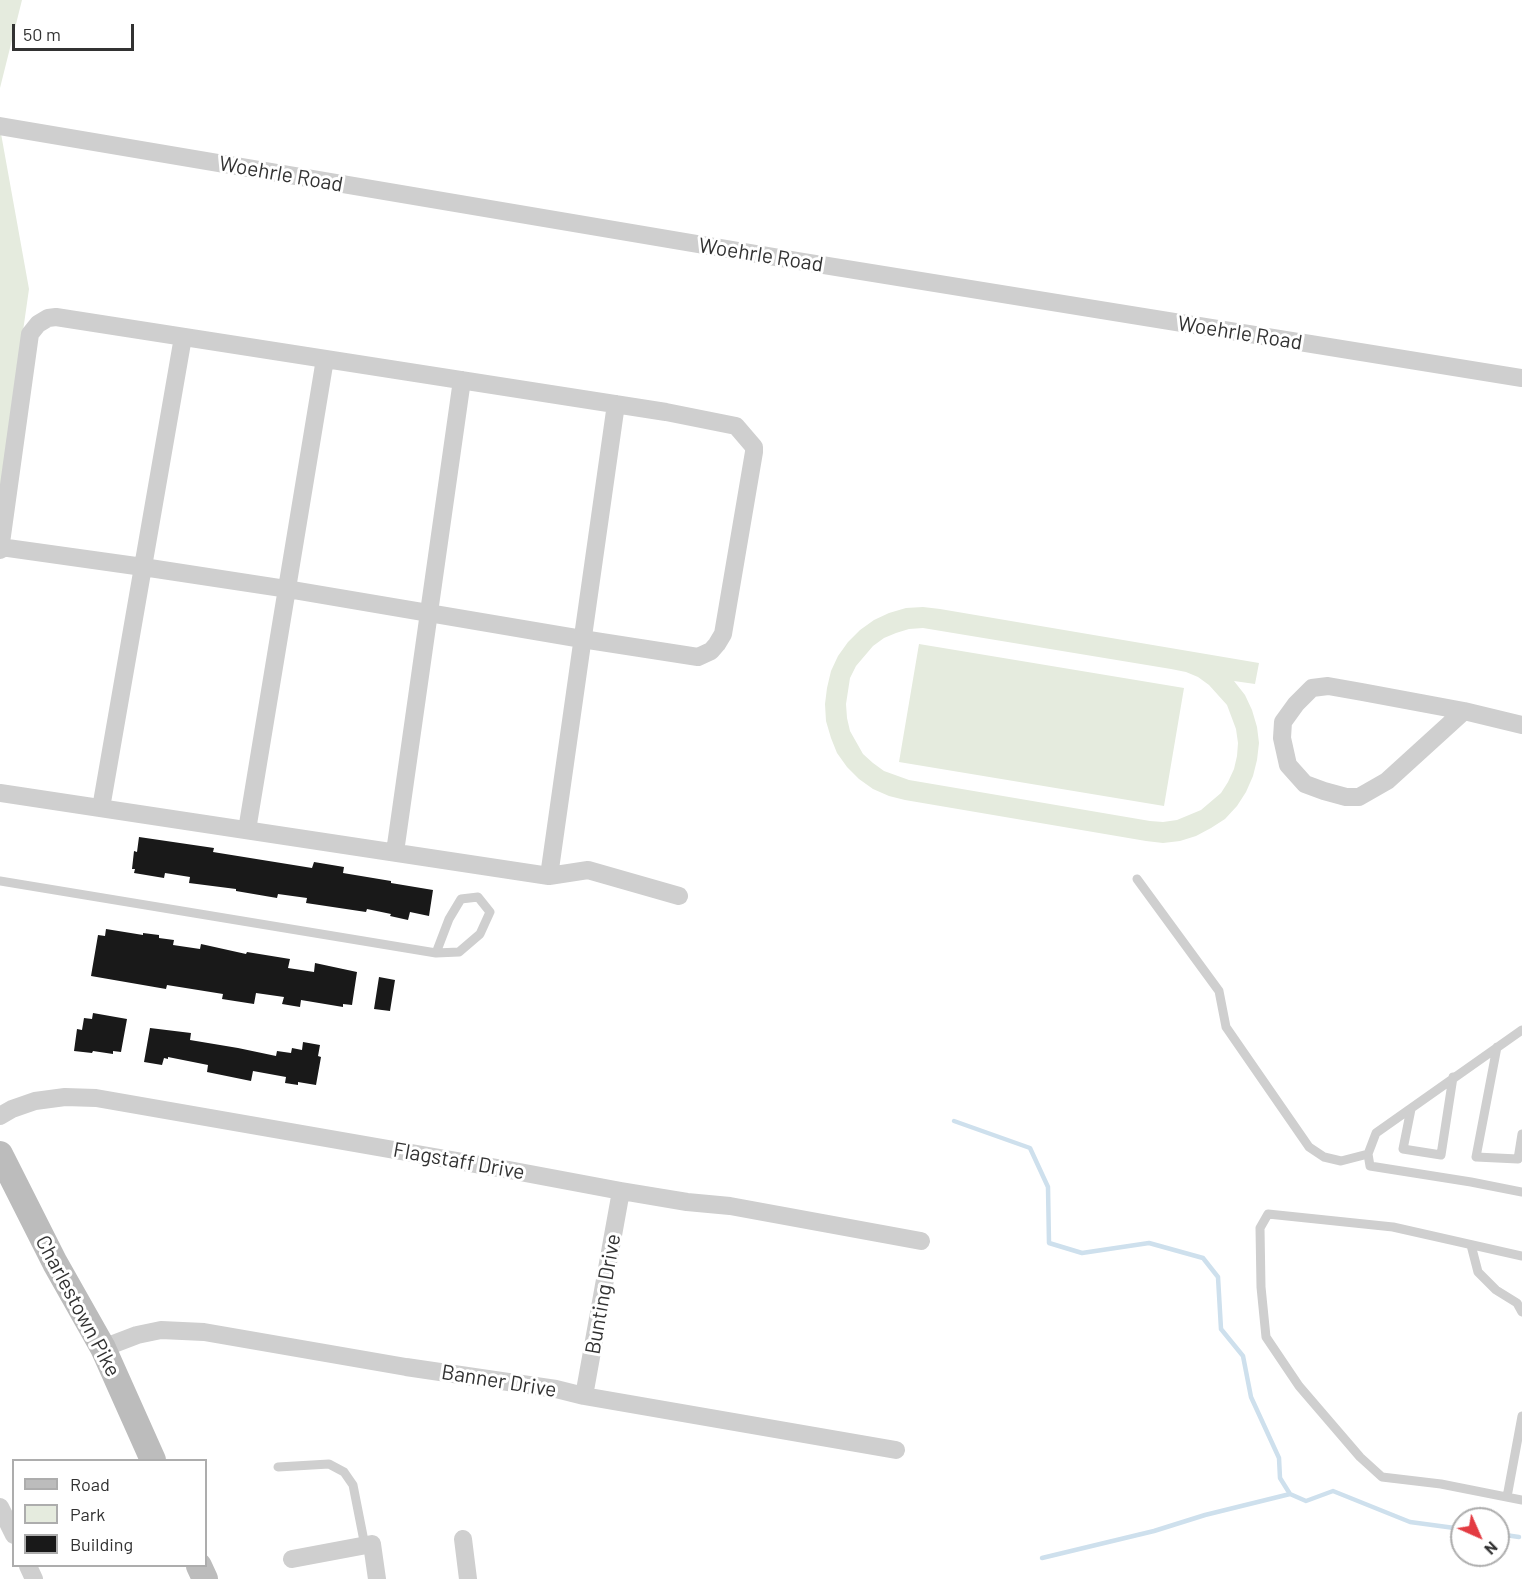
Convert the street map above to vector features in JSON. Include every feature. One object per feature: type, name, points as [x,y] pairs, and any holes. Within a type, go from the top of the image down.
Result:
[{"type":"street","name":"Woehrle Road","points":[[0,126],[798,261],[1522,378]]},
{"type":"street","points":[[56,317],[183,337],[616,404],[736,426],[754,447],[754,452],[723,634],[711,651],[698,657],[287,589],[0,548],[30,334],[38,324],[48,318],[56,317]]},
{"type":"street","points":[[101,808],[183,337]]},
{"type":"street","points":[[247,830],[325,359]]},
{"type":"street","points":[[395,852],[462,380]]},
{"type":"street","points":[[549,876],[616,404]]},
{"type":"street","points":[[1464,711],[1387,781],[1359,797],[1346,797],[1305,784],[1288,765],[1282,738],[1283,722],[1312,688],[1328,686],[1464,711],[1522,725]]},
{"type":"street","points":[[0,793],[549,876],[588,870],[679,896]]},
{"type":"street","name":"Flagstaff Drive","points":[[0,1116],[35,1101],[65,1097],[96,1098],[621,1191],[687,1202],[730,1206],[921,1241]]},
{"type":"street","name":"Charlestown Pike","points":[[0,1154],[55,1263],[103,1348],[152,1459]]},
{"type":"street","name":"Bunting Drive","points":[[584,1396],[621,1191]]},
{"type":"street","name":"Banner Drive","points":[[103,1348],[137,1335],[161,1330],[204,1332],[406,1367],[556,1389],[584,1396],[896,1450]]},
{"type":"street","points":[[0,1507],[12,1531]]},
{"type":"street","points":[[463,1539],[468,1579]]},
{"type":"street","points":[[292,1559],[372,1545],[377,1579]]},
{"type":"lane","points":[[1137,879],[1218,990],[1226,1027],[1309,1147],[1324,1157],[1341,1161],[1368,1154]]},
{"type":"lane","points":[[0,881],[436,953],[459,952],[480,934],[490,912],[477,897],[461,899],[449,919],[436,953]]},
{"type":"lane","points":[[1522,1030],[1376,1133],[1368,1154],[1370,1166],[1522,1192]]},
{"type":"lane","points":[[1497,1047],[1476,1157],[1518,1159],[1522,1134]]},
{"type":"lane","points":[[1411,1109],[1403,1149],[1441,1155],[1453,1077]]},
{"type":"lane","points":[[1522,1256],[1393,1227],[1268,1214],[1260,1228],[1261,1287],[1266,1337],[1299,1386],[1360,1457],[1382,1477],[1441,1484],[1522,1500]]},
{"type":"lane","points":[[1471,1245],[1478,1272],[1496,1290],[1517,1303],[1522,1312]]},
{"type":"lane","points":[[1507,1497],[1522,1416]]},
{"type":"lane","points":[[278,1467],[329,1464],[344,1472],[353,1485],[365,1546]]},
{"type":"green space","points":[[0,0],[22,0],[0,88]]},
{"type":"green space","points":[[0,128],[29,289],[0,492]]},
{"type":"green space","points":[[906,608],[940,609],[1259,663],[1255,684],[1234,681],[1245,695],[1252,710],[1259,743],[1253,776],[1246,792],[1225,819],[1211,828],[1180,841],[1163,843],[905,800],[873,789],[847,767],[837,753],[826,721],[827,688],[831,671],[848,642],[874,620]],"holes":[[[923,628],[1171,669],[1198,677],[1209,685],[1227,705],[1236,729],[1238,743],[1234,769],[1221,793],[1201,810],[1177,820],[1150,821],[909,780],[884,771],[863,754],[850,731],[847,718],[846,704],[850,678],[856,666],[873,646],[884,638],[909,629]]]},
{"type":"green space","points":[[919,644],[1184,688],[1164,806],[899,762]]},
{"type":"building","points":[[139,837],[214,848],[213,852],[312,868],[314,862],[344,867],[343,873],[433,890],[429,916],[410,912],[408,920],[367,909],[366,912],[306,903],[307,898],[278,894],[277,898],[236,891],[236,889],[189,883],[190,877],[165,873],[164,878],[134,873],[135,869],[132,869],[134,851],[137,852]]},
{"type":"building","points":[[106,929],[159,935],[159,938],[174,940],[173,945],[200,949],[201,944],[246,954],[247,952],[290,959],[288,968],[314,972],[315,963],[357,972],[352,1005],[343,1004],[343,1007],[301,1000],[300,1007],[282,1004],[284,997],[256,993],[254,1004],[222,999],[223,994],[167,985],[166,989],[91,976],[98,935],[105,936]]},
{"type":"building","points":[[379,977],[395,980],[390,1011],[374,1009]]},
{"type":"building","points":[[93,1013],[127,1019],[121,1052],[113,1051],[113,1054],[74,1051],[77,1029],[82,1030],[84,1018],[92,1019]]},
{"type":"building","points":[[150,1028],[191,1033],[190,1040],[276,1056],[277,1051],[291,1053],[292,1048],[302,1050],[303,1042],[320,1045],[318,1056],[321,1057],[316,1085],[298,1082],[298,1085],[285,1083],[286,1077],[253,1071],[251,1081],[207,1072],[208,1065],[168,1057],[168,1059],[164,1058],[162,1065],[144,1062]]},
{"type":"waterway","points":[[954,1121],[1030,1148],[1048,1187],[1049,1243],[1082,1253],[1149,1243],[1203,1258],[1218,1277],[1221,1329],[1243,1356],[1251,1397],[1279,1458],[1280,1478],[1290,1494],[1306,1501],[1333,1491],[1410,1522],[1450,1527]]},
{"type":"waterway","points":[[1042,1558],[1154,1531],[1205,1515],[1290,1494]]},
{"type":"waterway","points":[[1510,1536],[1519,1537]]}]
